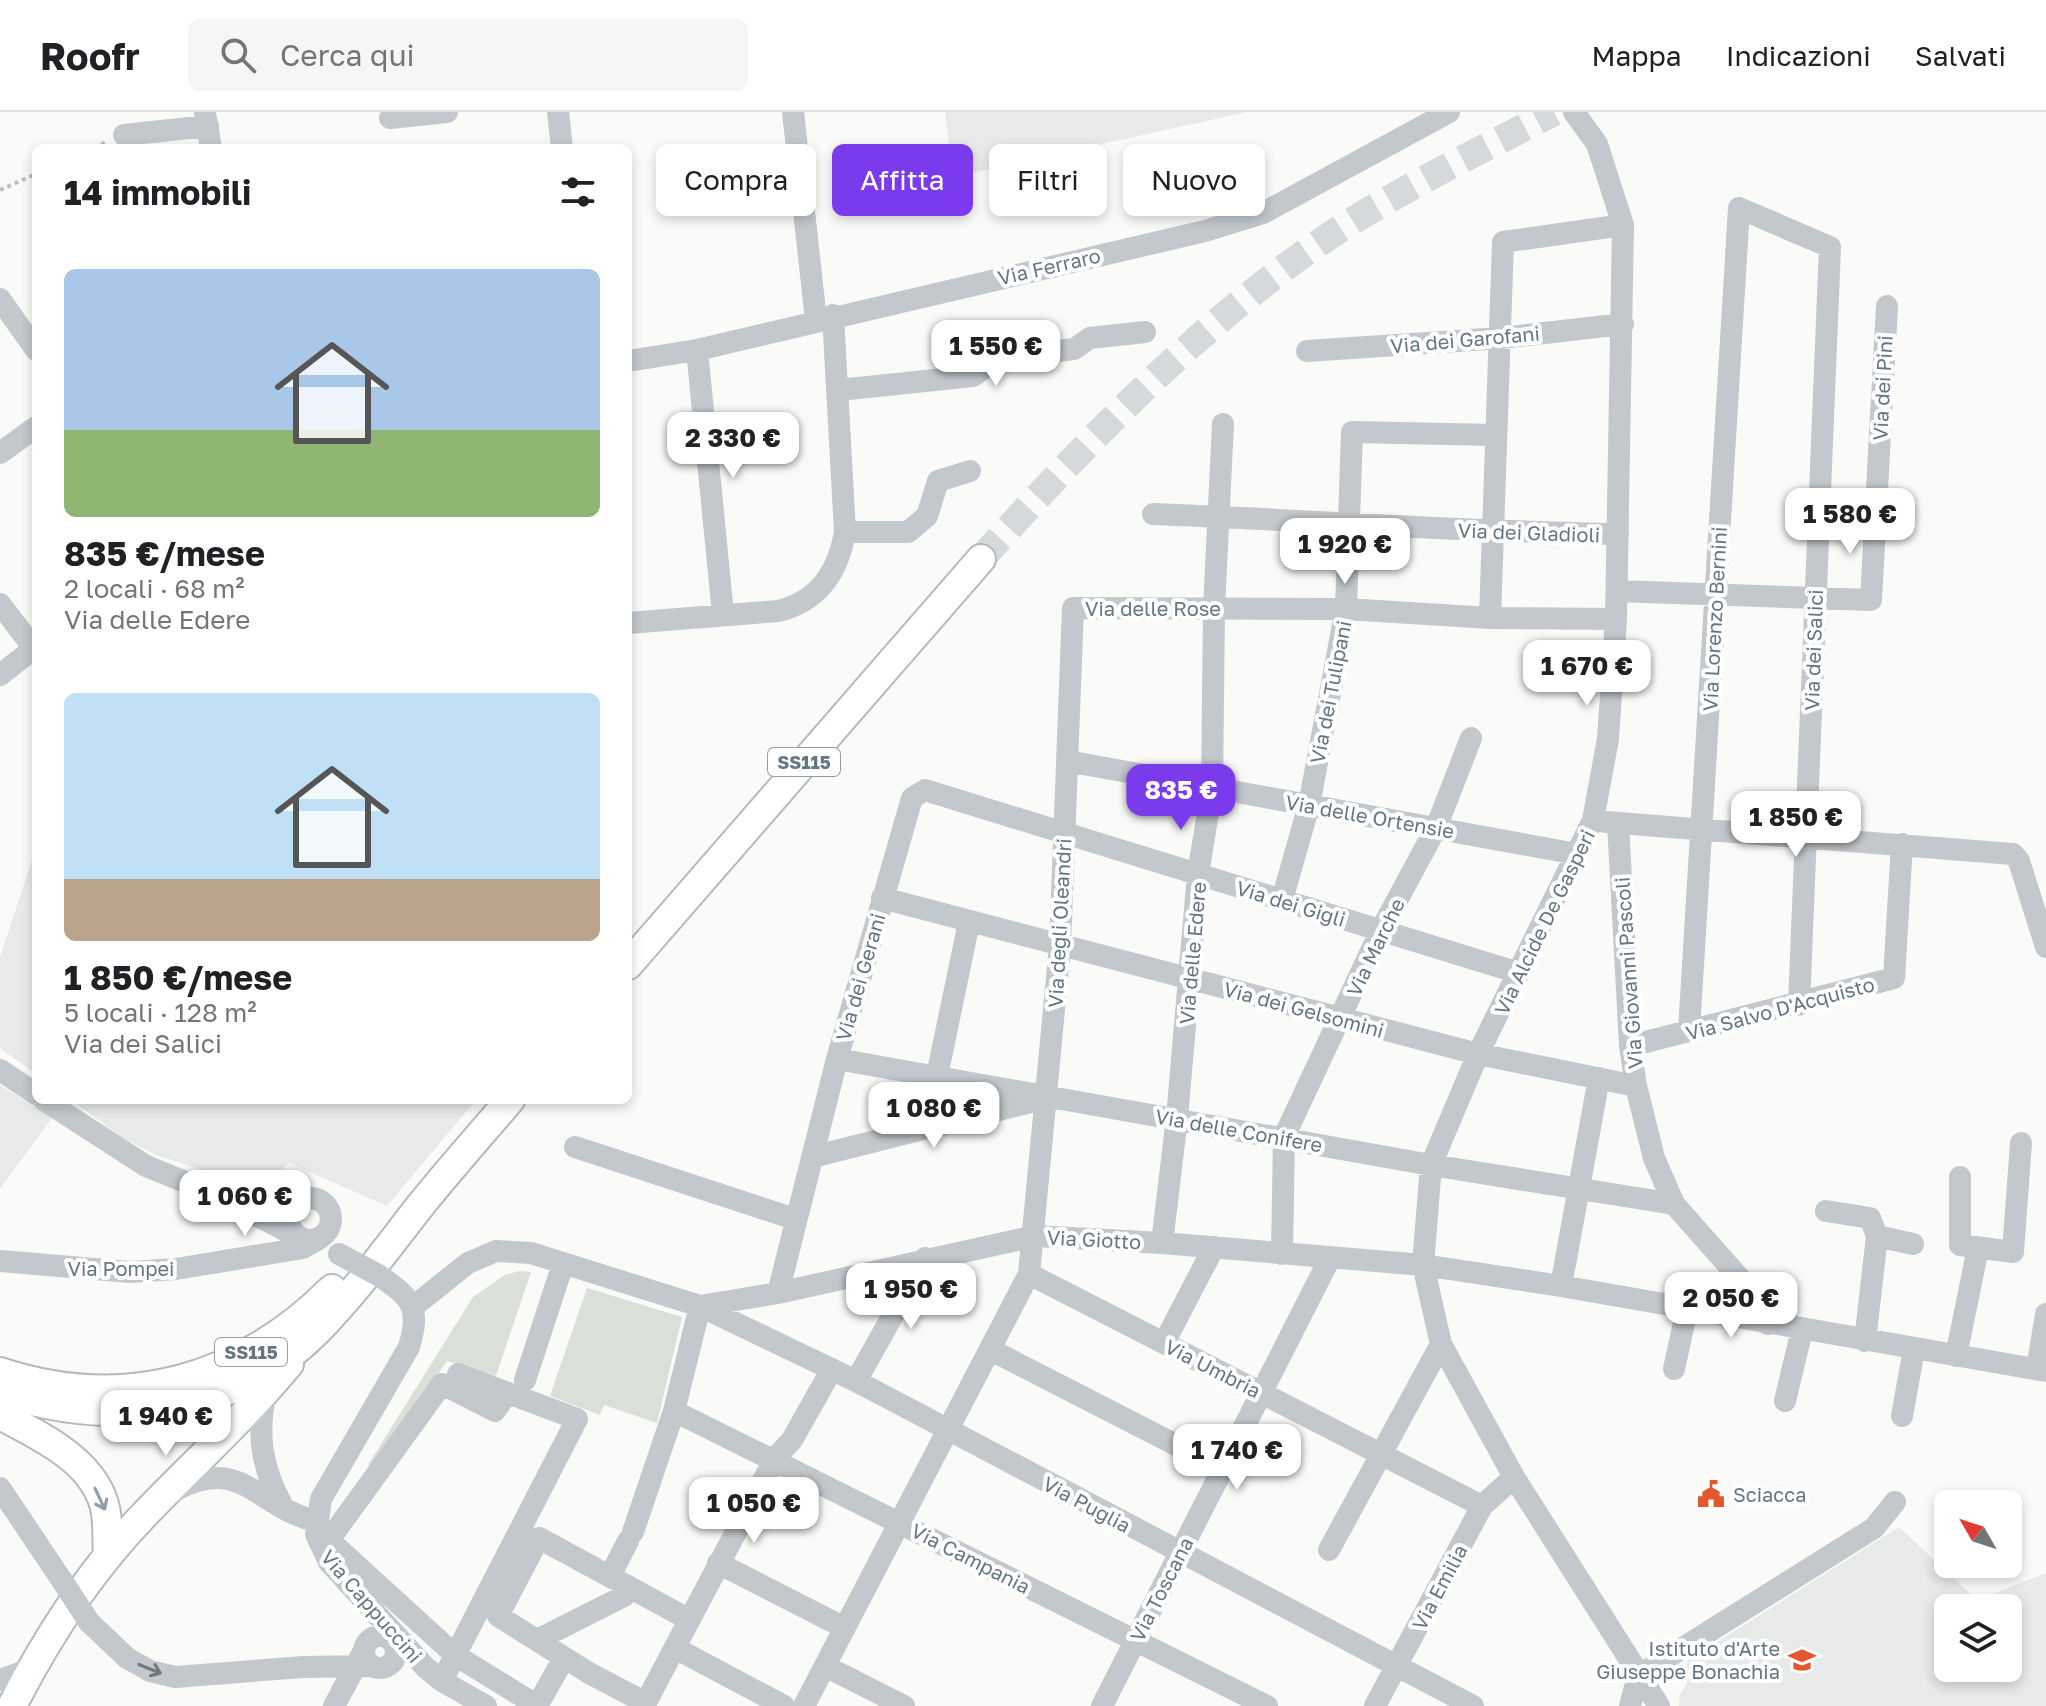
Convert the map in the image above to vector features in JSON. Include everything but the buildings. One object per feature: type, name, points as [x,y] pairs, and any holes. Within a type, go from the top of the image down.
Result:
[{"type":"main road","name":"SS115","points":[[632,960],[981,559]]},
{"type":"main road","name":"SS115","points":[[0,1392],[75,1411],[109,1413],[158,1409],[225,1392],[284,1358],[315,1333],[507,1104]]},
{"type":"main road","name":"SS115","points":[[0,1372],[30,1381],[103,1391],[183,1380],[220,1367],[283,1333],[309,1312],[443,1177]]},
{"type":"main road","points":[[12,1706],[61,1619],[108,1556],[162,1497],[206,1457],[315,1333]]},
{"type":"main road","points":[[0,1415],[54,1445],[78,1464],[106,1510],[108,1556]]},
{"type":"street","points":[[390,118],[447,112]]},
{"type":"street","points":[[558,112],[562,144]]},
{"type":"street","points":[[632,623],[801,605],[817,592],[839,561],[845,532],[839,390],[793,112]]},
{"type":"street","name":"Via Ferraro","points":[[632,360],[697,350],[1205,231],[1263,213],[1449,112]]},
{"type":"street","name":"Via Alcide De Gasperi","points":[[1574,112],[1597,144],[1623,225],[1617,591],[1608,739],[1593,820],[1478,1054],[1431,1165],[1423,1265],[1441,1344],[1514,1477],[1659,1706]]},
{"type":"street","points":[[124,135],[208,129]]},
{"type":"street","name":"Via dei Salici","points":[[1739,208],[1830,247],[1799,1005]]},
{"type":"street","name":"Via Lorenzo Bernini","points":[[1689,1031],[1739,208]]},
{"type":"street","points":[[1490,618],[1503,242],[1623,225]]},
{"type":"street","points":[[0,299],[32,344]]},
{"type":"street","name":"Via dei Pini","points":[[1617,591],[1871,600],[1887,306]]},
{"type":"street","name":"Via dei Garofani","points":[[1307,351],[1501,338],[1623,324]]},
{"type":"street","points":[[839,390],[973,376],[999,358],[1074,349],[1090,338],[1145,332]]},
{"type":"street","points":[[697,350],[723,614]]},
{"type":"street","name":"Via delle Edere","points":[[1162,1243],[1177,1118],[1198,874],[1212,788],[1214,608],[1223,424]]},
{"type":"street","points":[[0,453],[32,430]]},
{"type":"street","name":"Via dei Tulipani","points":[[1282,900],[1309,805],[1346,609],[1352,432],[1495,435]]},
{"type":"street","points":[[845,532],[908,532],[927,516],[938,481],[970,471]]},
{"type":"street","name":"Via dei Gladioli","points":[[1153,514],[1347,521],[1494,533],[1618,534]]},
{"type":"street","points":[[0,604],[32,645]]},
{"type":"street","name":"Via delle Rose","points":[[1073,608],[1346,609],[1490,618],[1616,619]]},
{"type":"street","name":"Via degli Oleandri","points":[[804,1706],[1029,1274],[1060,946],[1073,608]]},
{"type":"street","points":[[0,675],[32,651]]},
{"type":"street","name":"Via Marche","points":[[1282,1254],[1284,1137],[1381,930],[1436,828],[1471,738]]},
{"type":"street","name":"Via delle Ortensie","points":[[1067,761],[1577,854]]},
{"type":"street","name":"Via dei Gigli","points":[[925,790],[1519,973]]},
{"type":"street","name":"Via dei Gerani","points":[[778,1293],[837,1059],[882,898],[912,798],[925,790]]},
{"type":"street","points":[[1593,820],[2013,854],[2019,861],[2046,947]]},
{"type":"street","name":"Via Giovanni Pascoli","points":[[1618,823],[1630,1046],[1636,1086],[1654,1158],[1674,1204],[1743,1282],[1768,1324]]},
{"type":"street","name":"Via Salvo D'Acquisto","points":[[1630,1046],[1799,1005],[1894,978],[1902,844]]},
{"type":"street","name":"Via dei Gelsomini","points":[[882,898],[1478,1054],[1636,1086]]},
{"type":"street","points":[[937,1076],[969,922]]},
{"type":"street","name":"Via delle Conifere","points":[[837,1059],[1431,1165],[1674,1204]]},
{"type":"street","points":[[0,1070],[32,1091]]},
{"type":"street","points":[[1561,1286],[1599,1078]]},
{"type":"street","name":"Via delle Conifere","points":[[812,1157],[1046,1098]]},
{"type":"street","points":[[50,1104],[146,1166],[215,1194],[256,1218],[303,1233],[380,1276],[408,1297],[416,1315],[409,1347],[321,1499],[320,1532]]},
{"type":"street","points":[[1960,1177],[1960,1245],[2013,1252],[2021,1143]]},
{"type":"street","points":[[575,1147],[795,1219]]},
{"type":"street","points":[[215,1194],[263,1203],[318,1198],[328,1206],[303,1233]]},
{"type":"street","points":[[303,1233],[294,1205],[305,1198]]},
{"type":"street","points":[[1826,1211],[1870,1218],[1877,1236],[1865,1341]]},
{"type":"street","points":[[248,1254],[261,1231],[256,1218]]},
{"type":"street","name":"Via Pompei","points":[[0,1261],[130,1272],[176,1269],[248,1254],[303,1233]]},
{"type":"street","name":"Via Giotto","points":[[413,1307],[468,1263],[496,1251],[531,1253],[700,1306],[778,1293],[1035,1236],[1162,1243],[1423,1265],[1561,1286],[2041,1370]]},
{"type":"street","points":[[1877,1236],[1913,1244]]},
{"type":"street","points":[[1164,1343],[1214,1247]]},
{"type":"street","points":[[1956,1356],[1978,1248]]},
{"type":"street","points":[[856,1381],[925,1258]]},
{"type":"street","name":"Via Toscana","points":[[1102,1706],[1330,1258]]},
{"type":"street","points":[[320,1532],[442,1384],[495,1411],[516,1387],[563,1264]]},
{"type":"street","name":"Via Umbria","points":[[1029,1274],[1482,1506]]},
{"type":"street","points":[[610,1576],[631,1537],[674,1411],[700,1306]]},
{"type":"street","name":"Via Puglia","points":[[700,1306],[856,1381],[1179,1554],[1473,1706]]},
{"type":"street","points":[[1674,1369],[1687,1309]]},
{"type":"street","points":[[2041,1370],[2046,1314]]},
{"type":"street","points":[[1785,1401],[1802,1330]]},
{"type":"street","points":[[1329,1550],[1441,1344]]},
{"type":"street","points":[[1902,1416],[1914,1349]]},
{"type":"street","points":[[991,1350],[1223,1469]]},
{"type":"street","points":[[688,1619],[539,1538],[498,1616],[645,1705],[775,1458],[792,1440],[832,1369]]},
{"type":"street","points":[[0,1488],[89,1622],[127,1658],[150,1671],[175,1677],[377,1653],[435,1676],[455,1655],[577,1419],[516,1387],[458,1374]]},
{"type":"street","points":[[266,1392],[260,1419],[260,1445],[270,1483],[284,1508]]},
{"type":"street","name":"Via Campania","points":[[674,1411],[775,1458],[1133,1642],[1267,1706]]},
{"type":"street","points":[[206,1457],[234,1464],[270,1483]]},
{"type":"street","points":[[162,1497],[200,1478],[222,1476],[242,1484],[320,1532],[455,1655],[537,1706],[564,1658]]},
{"type":"street","name":"Via Emilia","points":[[1375,1706],[1482,1506],[1514,1477]]},
{"type":"street","points":[[1630,1706],[1638,1676],[1874,1528],[1895,1502]]},
{"type":"street","name":"Via Cappuccini","points":[[320,1532],[329,1562],[367,1604],[377,1653],[435,1676],[486,1706]]},
{"type":"street","points":[[718,1563],[845,1628]]},
{"type":"street","points":[[537,1640],[624,1596]]},
{"type":"street","points":[[675,1648],[784,1706]]},
{"type":"street","points":[[337,1700],[377,1653]]},
{"type":"street","points":[[825,1666],[904,1706]]},
{"type":"street","points":[[0,1680],[31,1669]]},
{"type":"path","points":[[0,190],[32,176]]},
{"type":"shaded area","points":[[945,112],[1247,112],[1102,144],[989,144],[989,169],[973,173],[973,144],[949,144]]},
{"type":"shaded area","points":[[32,860],[32,1071],[0,1048],[0,957]]},
{"type":"shaded area","points":[[0,1085],[52,1118],[0,1189]]},
{"type":"shaded area","points":[[76,1104],[473,1104],[387,1206],[289,1163],[261,1188],[156,1155],[123,1138]]},
{"type":"shaded area","points":[[531,1272],[496,1376],[447,1361],[373,1468],[368,1465],[473,1297],[505,1275]]},
{"type":"shaded area","points":[[587,1288],[682,1317],[657,1423],[604,1405],[600,1415],[550,1396]]},
{"type":"shaded area","points":[[1899,1527],[1934,1560],[1934,1578],[1953,1578],[1971,1594],[1934,1594],[1934,1682],[2022,1682],[2022,1594],[1992,1594],[2046,1573],[2046,1706],[1679,1706],[1680,1695],[1687,1683],[1687,1661]]},
{"type":"tunnel","points":[[981,559],[1135,397],[1261,286],[1365,213],[1554,112]]},
{"type":"place","name":"Sciacca","points":[[1711,1494]]},
{"type":"place","name":"Istituto d'Arte Giuseppe Bonachia","points":[[1802,1660]]}]
